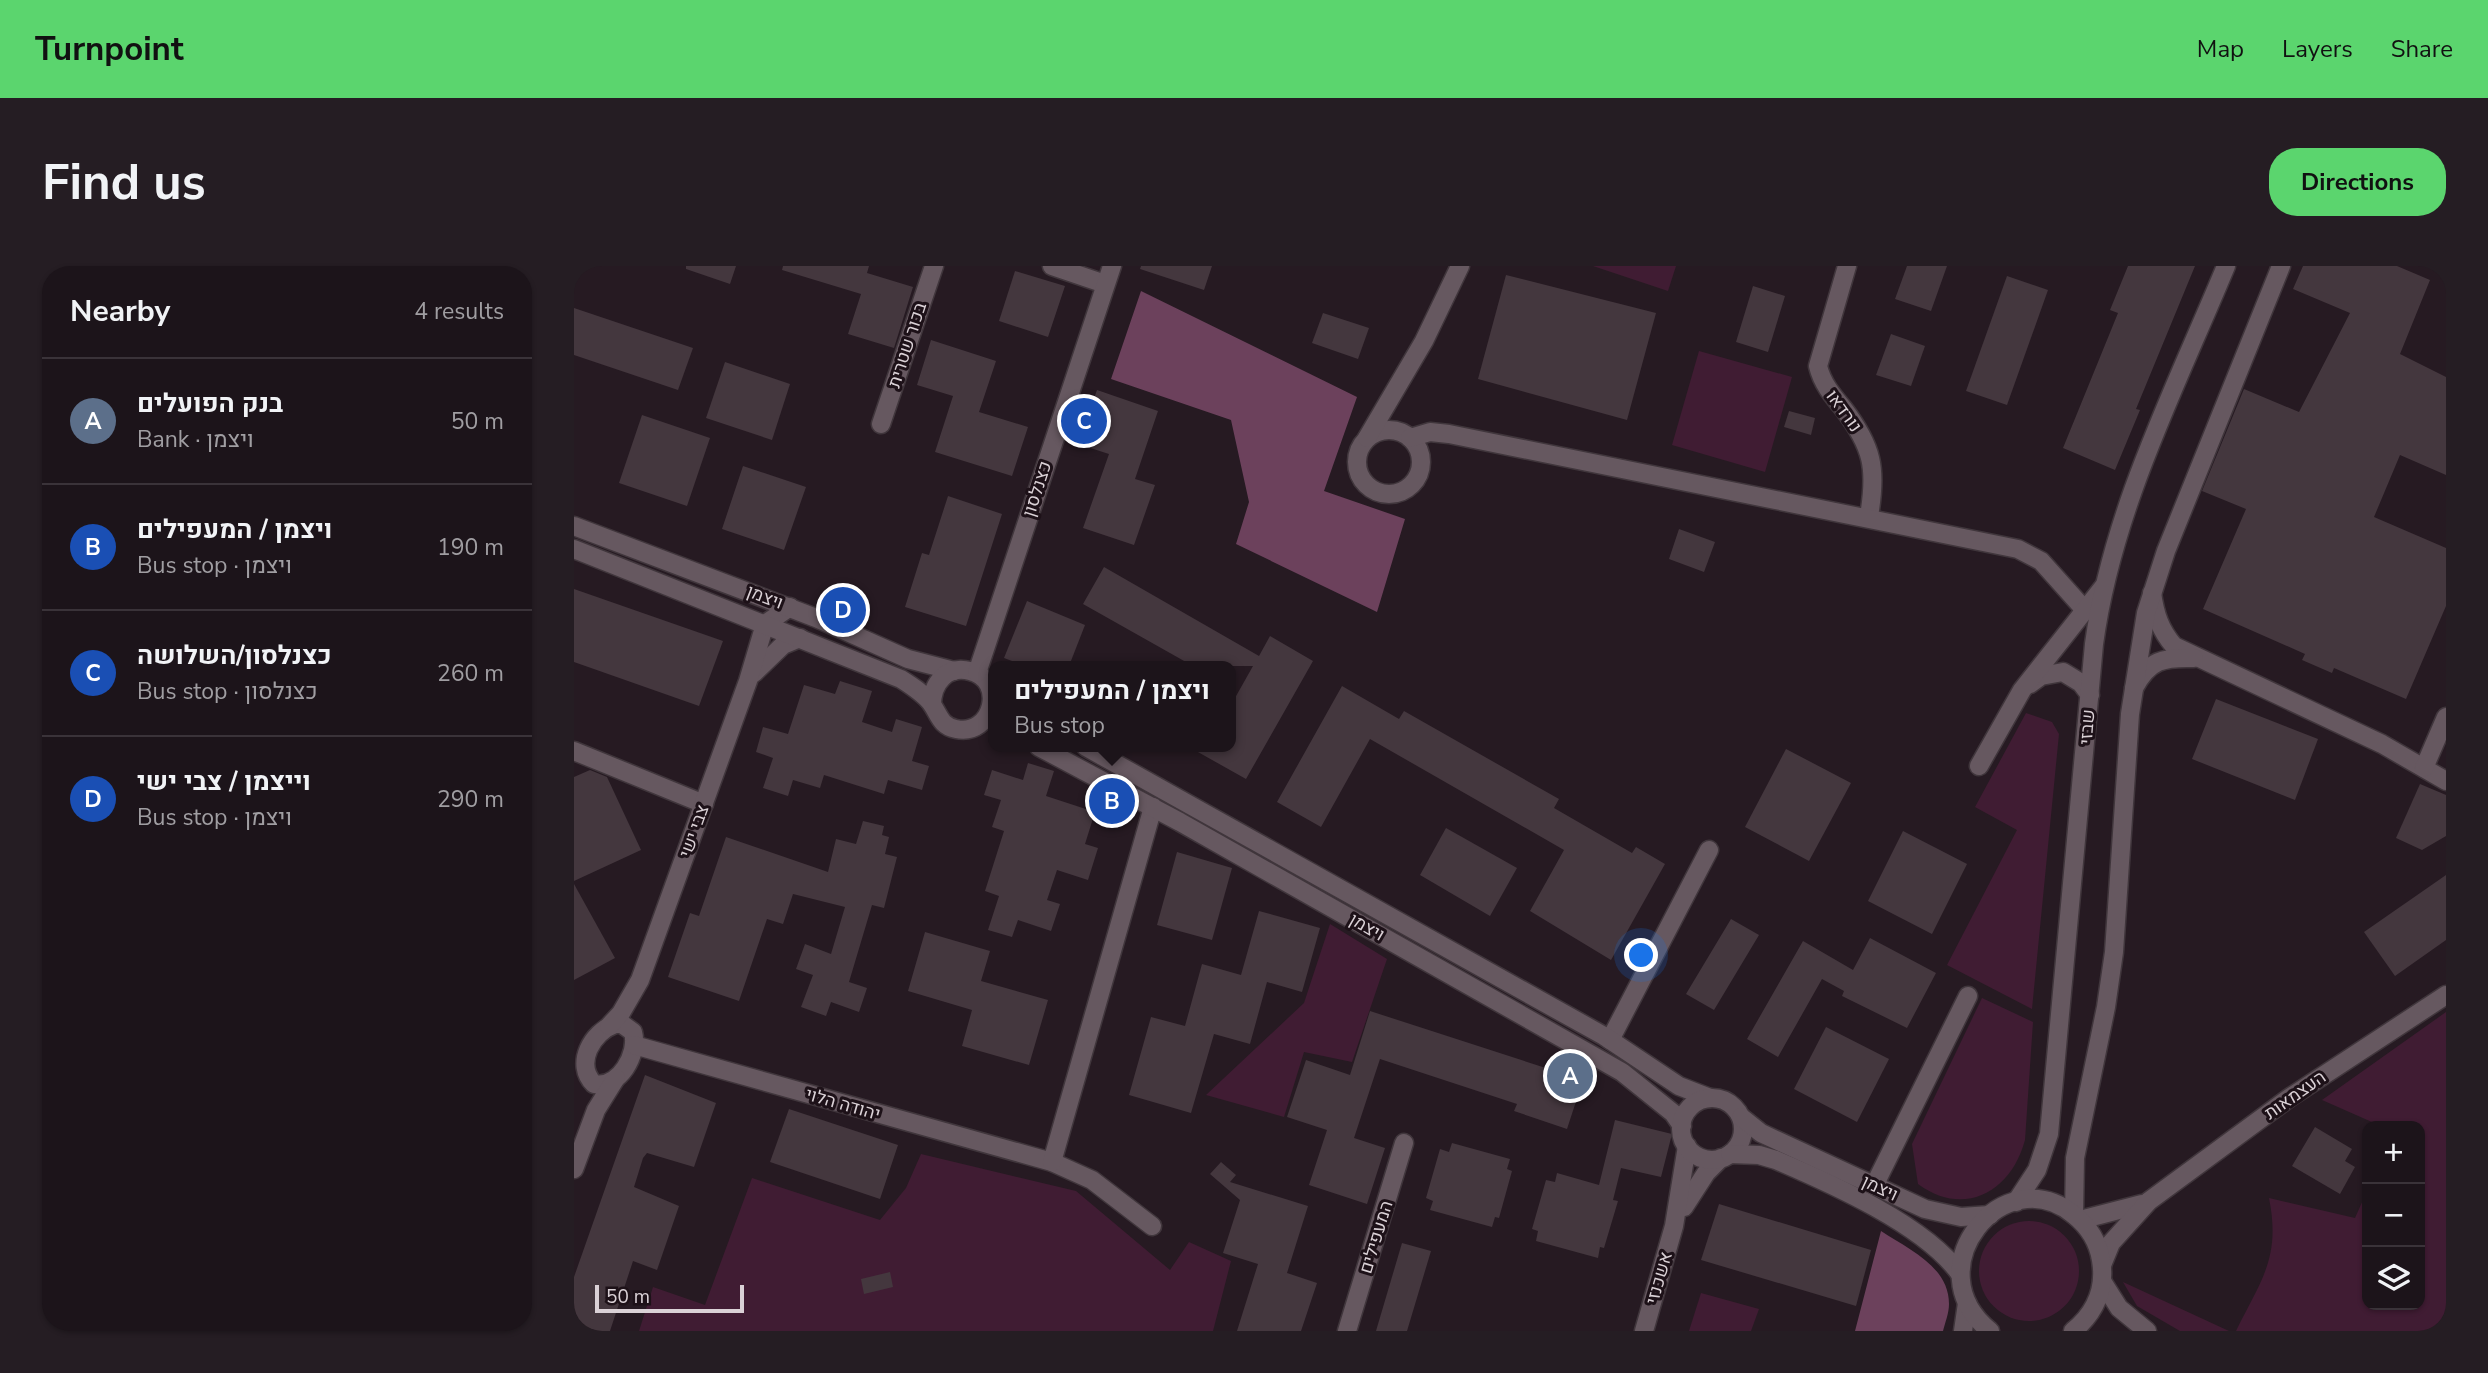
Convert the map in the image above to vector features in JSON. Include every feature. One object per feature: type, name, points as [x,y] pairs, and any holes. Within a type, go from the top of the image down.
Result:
[{"type":"street","name":"בכור שטרית","points":[[881,424],[934,266]]},
{"type":"street","points":[[1052,266],[1105,284]]},
{"type":"street","name":"כצנלסון","points":[[976,673],[1112,266]]},
{"type":"street","points":[[1399,384],[1395,410],[1406,435],[1420,455],[1419,476],[1404,492],[1393,495],[1372,490],[1364,482],[1357,461],[1364,442],[1424,341],[1461,266]]},
{"type":"street","name":"נורדאו","points":[[1847,266],[1818,366],[1821,379],[1858,428],[1873,464],[1874,484],[1869,516]]},
{"type":"street","name":"שבזי","points":[[2016,1202],[2037,1170],[2049,1134],[2090,695],[2104,586],[2125,511],[2226,266]]},
{"type":"street","points":[[2077,1218],[2074,1157],[2106,1007],[2118,916],[2133,689],[2152,593],[2281,266]]},
{"type":"street","points":[[1364,442],[1381,431],[1406,435],[1430,432],[1449,434],[1869,516],[2018,549],[2041,561],[2084,609]]},
{"type":"street","name":"ויצמן","points":[[574,526],[790,607],[908,659],[954,671]]},
{"type":"street","name":"ויצמן","points":[[574,548],[901,679],[932,705]]},
{"type":"street","points":[[1979,766],[2022,690],[2104,586]]},
{"type":"street","points":[[2152,593],[2155,613],[2164,634],[2174,646],[2194,658],[2337,722],[2446,781]]},
{"type":"street","points":[[765,624],[790,607]]},
{"type":"street","name":"צבי ישי","points":[[609,1026],[621,1013],[640,980],[748,681],[765,624]]},
{"type":"street","name":"צבי ישי","points":[[748,681],[770,655],[800,638]]},
{"type":"street","points":[[2133,689],[2143,672],[2159,660],[2194,658]]},
{"type":"street","points":[[986,726],[966,730],[948,727],[935,713],[932,705],[936,684],[954,671],[976,673],[988,686]]},
{"type":"street","points":[[2022,690],[2041,676],[2063,672],[2081,682],[2090,695]]},
{"type":"street","points":[[2424,768],[2446,717]]},
{"type":"street","points":[[574,751],[704,804]]},
{"type":"street","name":"ויצמן","points":[[1048,752],[1153,807],[1622,1072],[1666,1107],[1682,1126]]},
{"type":"street","name":"ויצמן","points":[[1095,752],[1610,1040],[1679,1086],[1710,1098]]},
{"type":"street","points":[[1052,1162],[1153,807]]},
{"type":"street","points":[[1610,1040],[1709,850]]},
{"type":"street","name":"צבי ישי","points":[[634,1039],[640,980]]},
{"type":"street","name":"העצמאות","points":[[2073,1331],[2094,1308],[2111,1243],[2149,1202],[2289,1098],[2446,995]]},
{"type":"street","points":[[1874,1185],[1968,996]]},
{"type":"street","points":[[574,1045],[594,1038],[609,1026],[622,1024],[634,1039],[631,1058],[604,1094],[574,1170]]},
{"type":"street","points":[[588,1131],[592,1110],[583,1070],[586,1051],[594,1038]]},
{"type":"street","name":"יהודה הלוי","points":[[634,1039],[1052,1162],[1092,1180],[1152,1226]]},
{"type":"street","points":[[583,1070],[601,1085],[616,1079]]},
{"type":"street","points":[[1710,1098],[1729,1103],[1741,1117],[1743,1134],[1726,1156],[1703,1158],[1687,1146],[1682,1126],[1684,1116],[1694,1104],[1710,1098]]},
{"type":"street","name":"ויצמן","points":[[1741,1117],[1761,1133],[1925,1209],[1943,1214],[1990,1215]]},
{"type":"street","name":"המעפילים","points":[[1348,1331],[1404,1143]]},
{"type":"street","name":"אשכנזי","points":[[1644,1331],[1674,1226],[1687,1146]]},
{"type":"street","name":"ויצמן","points":[[1726,1156],[1759,1155],[1776,1160],[1911,1228],[1932,1242],[1960,1274]]},
{"type":"street","name":"אשכנזי","points":[[1674,1226],[1692,1192],[1726,1156]]},
{"type":"street","points":[[1990,1331],[1980,1323],[1967,1303],[1960,1274],[1967,1242],[1990,1215],[2016,1202],[2051,1203],[2077,1218],[2091,1233],[2102,1273],[2119,1308],[2147,1331]]},
{"type":"street","name":"העצמאות","points":[[2077,1218],[2130,1210],[2149,1202]]},
{"type":"street","points":[[1963,1331],[1967,1303]]},
{"type":"shaded area","points":[[1593,266],[1676,266],[1668,291]]},
{"type":"shaded area","points":[[1141,291],[1357,397],[1324,491],[1405,519],[1377,612],[1236,544],[1249,502],[1231,420],[1111,379]]},
{"type":"shaded area","points":[[1699,351],[1792,377],[1765,472],[1672,445]]},
{"type":"shaded area","points":[[2026,713],[2052,722],[2059,734],[2032,1009],[1947,965],[2017,830],[1975,807]]},
{"type":"shaded area","points":[[1330,924],[1387,959],[1352,1062],[1304,1052],[1284,1117],[1206,1095],[1304,1003]]},
{"type":"shaded area","points":[[1982,998],[2033,1022],[2025,1140],[2009,1174],[1997,1186],[1968,1199],[1952,1199],[1935,1194],[1918,1184],[1912,1144]]},
{"type":"shaded area","points":[[2446,1012],[2446,1331],[2236,1331],[2261,1282],[2270,1253],[2272,1219],[2269,1198],[2355,1218],[2362,1202],[2362,1310],[2425,1310],[2425,1121],[2370,1121],[2322,1100]]},
{"type":"shaded area","points":[[921,1154],[1076,1191],[1170,1270],[1189,1242],[1231,1261],[1213,1331],[639,1331],[653,1287],[705,1305],[752,1178],[880,1220],[906,1188]]},
{"type":"shaded area","points":[[2029,1221],[2048,1224],[2065,1235],[2076,1252],[2079,1271],[2076,1290],[2065,1307],[2048,1318],[2029,1321],[2010,1318],[1993,1307],[1982,1290],[1979,1271],[1982,1252],[1993,1235],[2010,1224]]},
{"type":"shaded area","points":[[1881,1231],[1925,1260],[1942,1279],[1949,1304],[1943,1331],[1855,1331]]},
{"type":"shaded area","points":[[2123,1282],[2229,1331],[2180,1331],[2137,1306]]},
{"type":"shaded area","points":[[1701,1293],[1759,1309],[1751,1331],[1689,1331]]},
{"type":"building","points":[[686,266],[736,266],[730,284],[686,269]]},
{"type":"building","points":[[783,266],[869,266],[867,273],[913,287],[894,348],[848,334],[861,294],[782,270]]},
{"type":"building","points":[[1141,266],[1212,266],[1204,290],[1140,269]]},
{"type":"building","points":[[1907,266],[1947,266],[1931,311],[1895,299]]},
{"type":"building","points":[[2128,266],[2195,266],[2136,409],[2140,410],[2115,470],[2063,448],[2118,313],[2110,310]]},
{"type":"building","points":[[2303,266],[2397,266],[2430,280],[2400,354],[2446,377],[2446,475],[2400,455],[2374,517],[2446,548],[2446,606],[2406,699],[2334,668],[2332,673],[2302,660],[2305,654],[2203,609],[2246,509],[2202,491],[2244,389],[2299,412],[2350,313],[2293,289]]},
{"type":"building","points":[[1015,271],[1065,286],[1048,337],[999,321]]},
{"type":"building","points":[[1506,275],[1656,313],[1627,420],[1478,379]]},
{"type":"building","points":[[2007,276],[2048,290],[2007,405],[1966,391]]},
{"type":"building","points":[[1753,286],[1785,296],[1768,352],[1736,342]]},
{"type":"building","points":[[574,308],[693,348],[678,390],[574,355]]},
{"type":"building","points":[[1323,313],[1369,328],[1358,359],[1312,343]]},
{"type":"building","points":[[1891,334],[1925,346],[1911,386],[1876,375]]},
{"type":"building","points":[[931,340],[996,361],[979,412],[1028,427],[1012,476],[935,452],[953,396],[917,385]]},
{"type":"building","points":[[725,362],[790,384],[772,440],[706,418]]},
{"type":"building","points":[[1097,390],[1158,411],[1135,479],[1155,485],[1134,545],[1083,528],[1109,454],[1078,444]]},
{"type":"building","points":[[1789,411],[1815,418],[1811,435],[1784,427]]},
{"type":"building","points":[[642,415],[710,438],[687,506],[619,483]]},
{"type":"building","points":[[743,466],[806,487],[784,550],[722,529]]},
{"type":"building","points":[[948,496],[1002,514],[966,626],[905,607],[922,553],[929,555]]},
{"type":"building","points":[[1679,529],[1715,542],[1704,572],[1669,559]]},
{"type":"building","points":[[1104,567],[1259,656],[1270,636],[1313,661],[1246,779],[1198,752],[1236,752],[1236,696],[1253,666],[1236,666],[1236,661],[1184,661],[1083,604]]},
{"type":"building","points":[[574,589],[723,641],[699,706],[574,662]]},
{"type":"building","points":[[1027,601],[1085,625],[1071,661],[1012,661],[1004,658]]},
{"type":"building","points":[[840,681],[872,691],[862,722],[892,732],[896,719],[922,727],[912,761],[929,766],[922,790],[888,780],[884,794],[824,775],[820,788],[793,780],[788,796],[763,788],[773,758],[756,752],[763,727],[788,734],[804,685],[835,694]]},
{"type":"building","points":[[1342,686],[1399,719],[1404,711],[1559,799],[1554,808],[1632,853],[1636,847],[1665,864],[1611,960],[1530,911],[1564,850],[1370,739],[1321,827],[1277,802]]},
{"type":"building","points":[[2216,699],[2318,739],[2295,800],[2192,759]]},
{"type":"building","points":[[1786,749],[1851,783],[1809,861],[1745,827]]},
{"type":"building","points":[[1028,763],[1054,771],[1046,796],[1095,812],[1085,844],[1098,848],[1088,880],[1057,870],[1047,900],[1060,904],[1051,931],[1018,920],[1012,937],[988,930],[999,896],[985,891],[1004,831],[992,827],[1001,800],[984,795],[992,770],[1023,780]]},
{"type":"building","points":[[590,770],[607,777],[641,850],[574,881],[574,777]]},
{"type":"building","points":[[2420,784],[2446,795],[2446,836],[2422,850],[2396,838]]},
{"type":"building","points":[[863,821],[884,826],[882,835],[889,837],[885,854],[897,857],[884,908],[872,905],[849,982],[867,988],[859,1012],[831,1002],[826,1016],[801,1007],[813,975],[796,969],[805,944],[831,954],[845,907],[793,894],[783,924],[767,919],[739,1001],[668,977],[690,913],[699,916],[726,837],[828,872],[836,839],[856,844]]},
{"type":"building","points":[[1446,828],[1517,868],[1490,916],[1420,875]]},
{"type":"building","points":[[1903,831],[1967,864],[1932,934],[1868,901]]},
{"type":"building","points":[[1177,852],[1232,868],[1212,940],[1157,925]]},
{"type":"building","points":[[2446,875],[2446,940],[2395,976],[2364,932]]},
{"type":"building","points":[[574,884],[615,958],[574,980]]},
{"type":"building","points":[[1259,911],[1320,928],[1302,992],[1267,982],[1250,1044],[1214,1034],[1191,1113],[1129,1095],[1151,1017],[1185,1026],[1202,964],[1241,975]]},
{"type":"building","points":[[1731,919],[1759,935],[1714,1010],[1686,994]]},
{"type":"building","points":[[925,932],[990,951],[981,981],[1048,1000],[1029,1065],[962,1046],[972,1010],[908,991]]},
{"type":"building","points":[[1870,938],[1936,973],[1907,1028],[1842,996],[1844,991],[1822,979],[1778,1057],[1747,1039],[1803,941],[1853,970]]},
{"type":"building","points":[[1370,1011],[1583,1080],[1567,1129],[1514,1111],[1517,1104],[1380,1059],[1354,1138],[1385,1148],[1367,1204],[1309,1185],[1327,1130],[1287,1117],[1306,1060],[1350,1075]]},
{"type":"building","points":[[1826,1027],[1889,1059],[1857,1122],[1794,1089]]},
{"type":"building","points":[[645,1075],[716,1103],[694,1167],[647,1153],[643,1158],[634,1187],[679,1206],[657,1270],[633,1261],[610,1331],[597,1331],[574,1323],[574,1277]]},
{"type":"building","points":[[789,1109],[898,1145],[880,1199],[770,1162]]},
{"type":"building","points":[[1615,1120],[1672,1134],[1661,1177],[1621,1168],[1613,1200],[1618,1201],[1604,1248],[1600,1247],[1598,1258],[1536,1241],[1538,1231],[1532,1229],[1546,1180],[1555,1182],[1557,1173],[1599,1185]]},
{"type":"building","points":[[2315,1127],[2352,1149],[2345,1161],[2355,1167],[2340,1194],[2292,1166]]},
{"type":"building","points":[[1452,1143],[1510,1159],[1507,1169],[1512,1171],[1499,1218],[1495,1217],[1492,1227],[1430,1210],[1433,1201],[1426,1198],[1440,1149],[1449,1152]]},
{"type":"building","points":[[1221,1162],[1236,1175],[1230,1182],[1308,1206],[1287,1273],[1317,1283],[1301,1331],[1237,1331],[1258,1264],[1223,1253],[1240,1200],[1210,1174]]},
{"type":"building","points":[[1719,1204],[1871,1250],[1856,1306],[1701,1260]]},
{"type":"building","points":[[1402,1243],[1431,1251],[1407,1331],[1376,1331]]},
{"type":"building","points":[[890,1272],[893,1287],[864,1294],[861,1279]]},
{"type":"place","name":"כצנלסון/השלושה","points":[[1084,421]]},
{"type":"place","name":"וייצמן / צבי ישי","points":[[843,610]]},
{"type":"place","name":"ויצמן / המעפילים","points":[[1112,801]]},
{"type":"place","name":"בנק הפועלים","points":[[1570,1076]]}]
